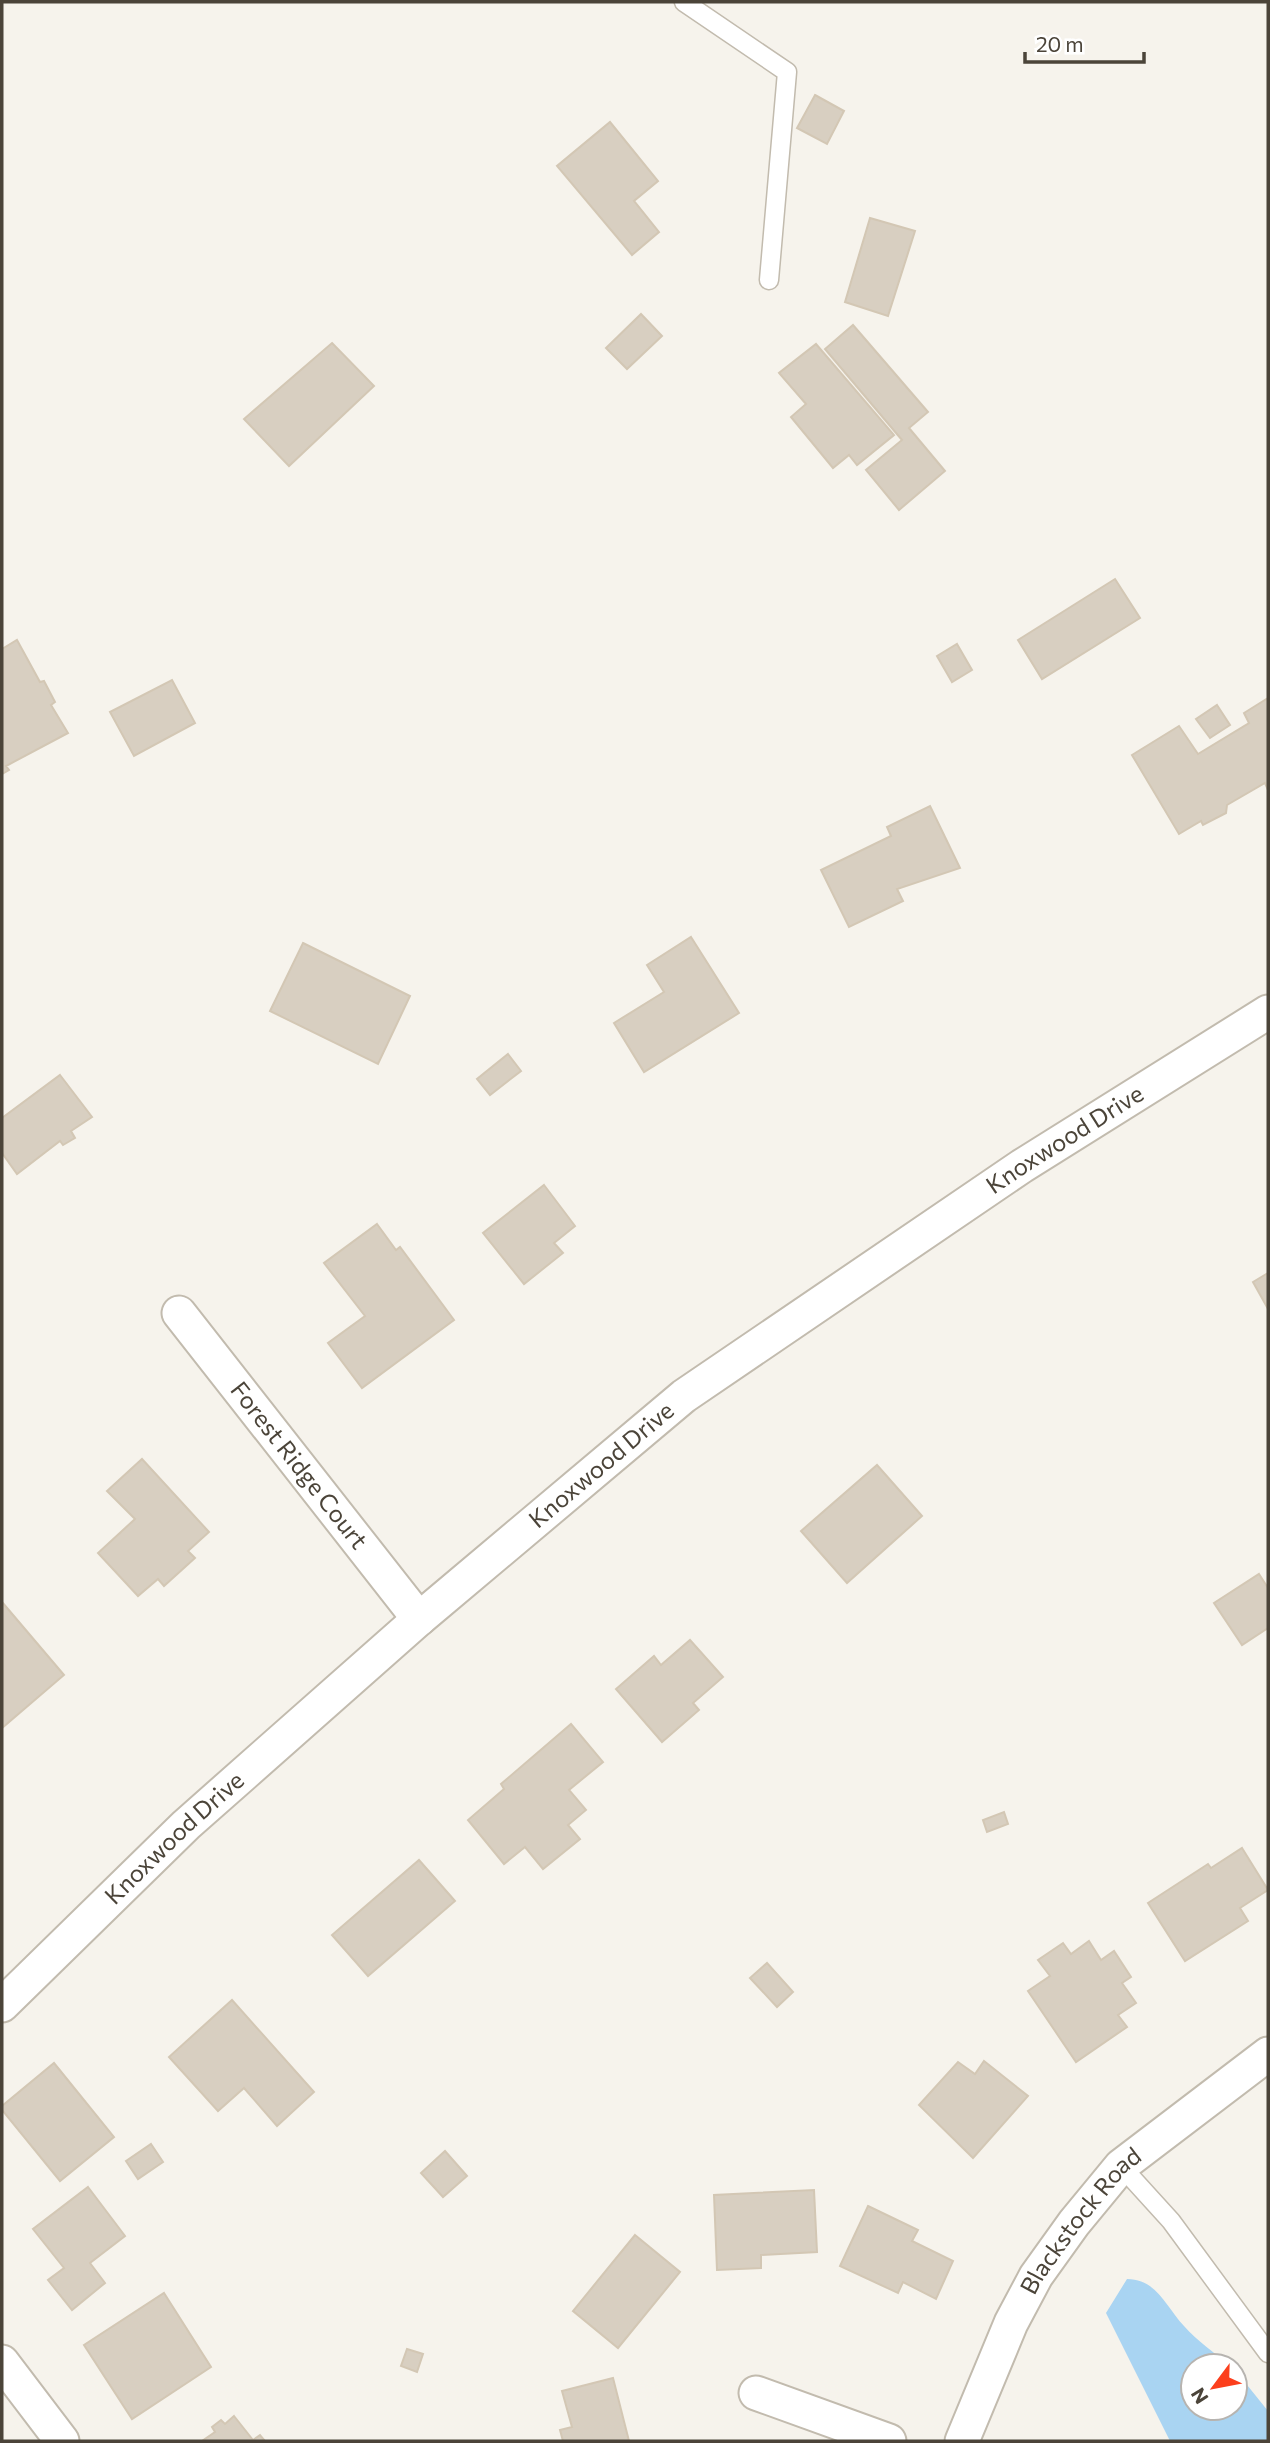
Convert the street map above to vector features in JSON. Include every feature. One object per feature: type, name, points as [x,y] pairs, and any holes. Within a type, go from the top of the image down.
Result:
[{"type":"street","name":"Knoxwood Drive","points":[[2,2005],[186,1825],[419,1619],[684,1396],[1010,1174],[1268,1012]]},
{"type":"street","name":"Forest Ridge Court","points":[[179,1313],[419,1619]]},
{"type":"street","name":"Blackstock Road","points":[[962,2441],[985,2382],[1036,2276],[1121,2166],[1268,2054]]},
{"type":"street","points":[[2,2362],[62,2441]]},
{"type":"street","points":[[756,2393],[889,2441]]},
{"type":"lane","points":[[684,2],[787,72],[769,279]]},
{"type":"lane","points":[[1121,2166],[1171,2221],[1268,2353]]},
{"type":"water","points":[[1127,2279],[1137,2280],[1153,2289],[1189,2331],[1212,2352],[1179,2352],[1179,2422],[1249,2422],[1249,2387],[1268,2411],[1268,2441],[1170,2441],[1106,2313]]},
{"type":"building","points":[[815,95],[844,111],[827,144],[797,128]]},
{"type":"building","points":[[610,122],[658,181],[634,201],[659,232],[632,255],[557,166]]},
{"type":"building","points":[[870,218],[915,231],[888,316],[845,302]]},
{"type":"building","points":[[641,314],[662,336],[627,369],[606,348]]},
{"type":"building","points":[[853,325],[928,412],[909,428],[945,471],[899,510],[866,470],[902,440],[825,349]]},
{"type":"building","points":[[332,343],[374,386],[289,466],[244,419]]},
{"type":"building","points":[[816,344],[894,435],[857,465],[849,455],[833,468],[791,417],[806,404],[779,373]]},
{"type":"building","points":[[1115,579],[1140,618],[1042,679],[1018,640]]},
{"type":"building","points":[[17,640],[40,682],[44,681],[55,702],[51,705],[68,733],[6,766],[9,770],[2,774],[2,649]]},
{"type":"building","points":[[957,644],[972,670],[952,682],[937,656]]},
{"type":"building","points":[[172,680],[195,723],[134,756],[110,712]]},
{"type":"building","points":[[1268,698],[1268,790],[1265,783],[1227,805],[1226,813],[1203,825],[1201,821],[1179,834],[1132,755],[1179,726],[1198,754],[1249,723],[1244,713]]},
{"type":"building","points":[[1217,705],[1230,725],[1210,738],[1196,719]]},
{"type":"building","points":[[930,806],[960,868],[897,889],[903,901],[849,927],[821,870],[891,836],[887,827]]},
{"type":"building","points":[[691,937],[739,1013],[644,1072],[614,1023],[664,992],[647,965]]},
{"type":"building","points":[[303,943],[410,996],[378,1064],[270,1011]]},
{"type":"building","points":[[508,1054],[521,1071],[490,1095],[477,1079]]},
{"type":"building","points":[[60,1075],[92,1117],[71,1131],[75,1138],[63,1145],[60,1141],[17,1174],[2,1153],[2,1118]]},
{"type":"building","points":[[544,1185],[575,1226],[554,1243],[563,1253],[524,1284],[483,1233]]},
{"type":"building","points":[[377,1224],[396,1250],[400,1247],[454,1320],[362,1388],[328,1343],[365,1316],[324,1263]]},
{"type":"building","points":[[1268,1273],[1268,1309],[1253,1282]]},
{"type":"building","points":[[142,1459],[209,1532],[188,1551],[195,1558],[164,1586],[158,1579],[138,1596],[98,1553],[135,1519],[107,1491]]},
{"type":"building","points":[[877,1465],[922,1516],[847,1583],[801,1531]]},
{"type":"building","points":[[1259,1574],[1268,1588],[1268,1628],[1242,1645],[1214,1603]]},
{"type":"building","points":[[2,1602],[64,1675],[2,1728]]},
{"type":"building","points":[[690,1640],[723,1677],[693,1703],[699,1710],[662,1742],[616,1689],[654,1656],[661,1665]]},
{"type":"building","points":[[571,1724],[603,1762],[569,1790],[586,1810],[568,1825],[580,1839],[543,1869],[525,1847],[504,1864],[468,1820],[504,1789],[501,1784]]},
{"type":"building","points":[[1004,1812],[1008,1824],[987,1832],[983,1820]]},
{"type":"building","points":[[1242,1848],[1268,1890],[1240,1908],[1248,1921],[1185,1961],[1148,1903],[1208,1864],[1211,1868]]},
{"type":"building","points":[[419,1860],[455,1901],[368,1976],[332,1935]]},
{"type":"building","points":[[1089,1941],[1101,1960],[1114,1951],[1131,1977],[1122,1983],[1136,2003],[1118,2015],[1127,2027],[1076,2062],[1028,1991],[1050,1976],[1038,1960],[1063,1943],[1071,1954]]},
{"type":"building","points":[[767,1963],[793,1992],[777,2007],[750,1978]]},
{"type":"building","points":[[232,2000],[314,2092],[277,2126],[244,2088],[218,2111],[169,2057]]},
{"type":"building","points":[[984,2061],[1028,2096],[973,2158],[919,2105],[958,2062],[975,2074]]},
{"type":"building","points":[[54,2063],[114,2137],[60,2181],[2,2110],[2,2106]]},
{"type":"building","points":[[151,2144],[163,2162],[138,2179],[126,2161]]},
{"type":"building","points":[[445,2151],[467,2176],[443,2197],[421,2173]]},
{"type":"building","points":[[88,2187],[125,2236],[90,2263],[105,2283],[72,2310],[48,2280],[64,2268],[33,2229]]},
{"type":"building","points":[[814,2190],[817,2252],[761,2255],[761,2268],[717,2270],[714,2195]]},
{"type":"building","points":[[868,2206],[918,2230],[912,2241],[953,2261],[936,2299],[903,2282],[898,2293],[840,2266]]},
{"type":"building","points":[[635,2235],[680,2272],[618,2348],[573,2311]]},
{"type":"building","points":[[164,2293],[211,2367],[132,2419],[84,2345]]},
{"type":"building","points":[[407,2349],[423,2354],[417,2372],[401,2366]]},
{"type":"building","points":[[613,2378],[629,2441],[563,2441],[560,2430],[572,2427],[562,2391]]},
{"type":"building","points":[[234,2416],[253,2440],[260,2435],[265,2441],[202,2441],[215,2432],[212,2427],[221,2420],[225,2424]]}]
